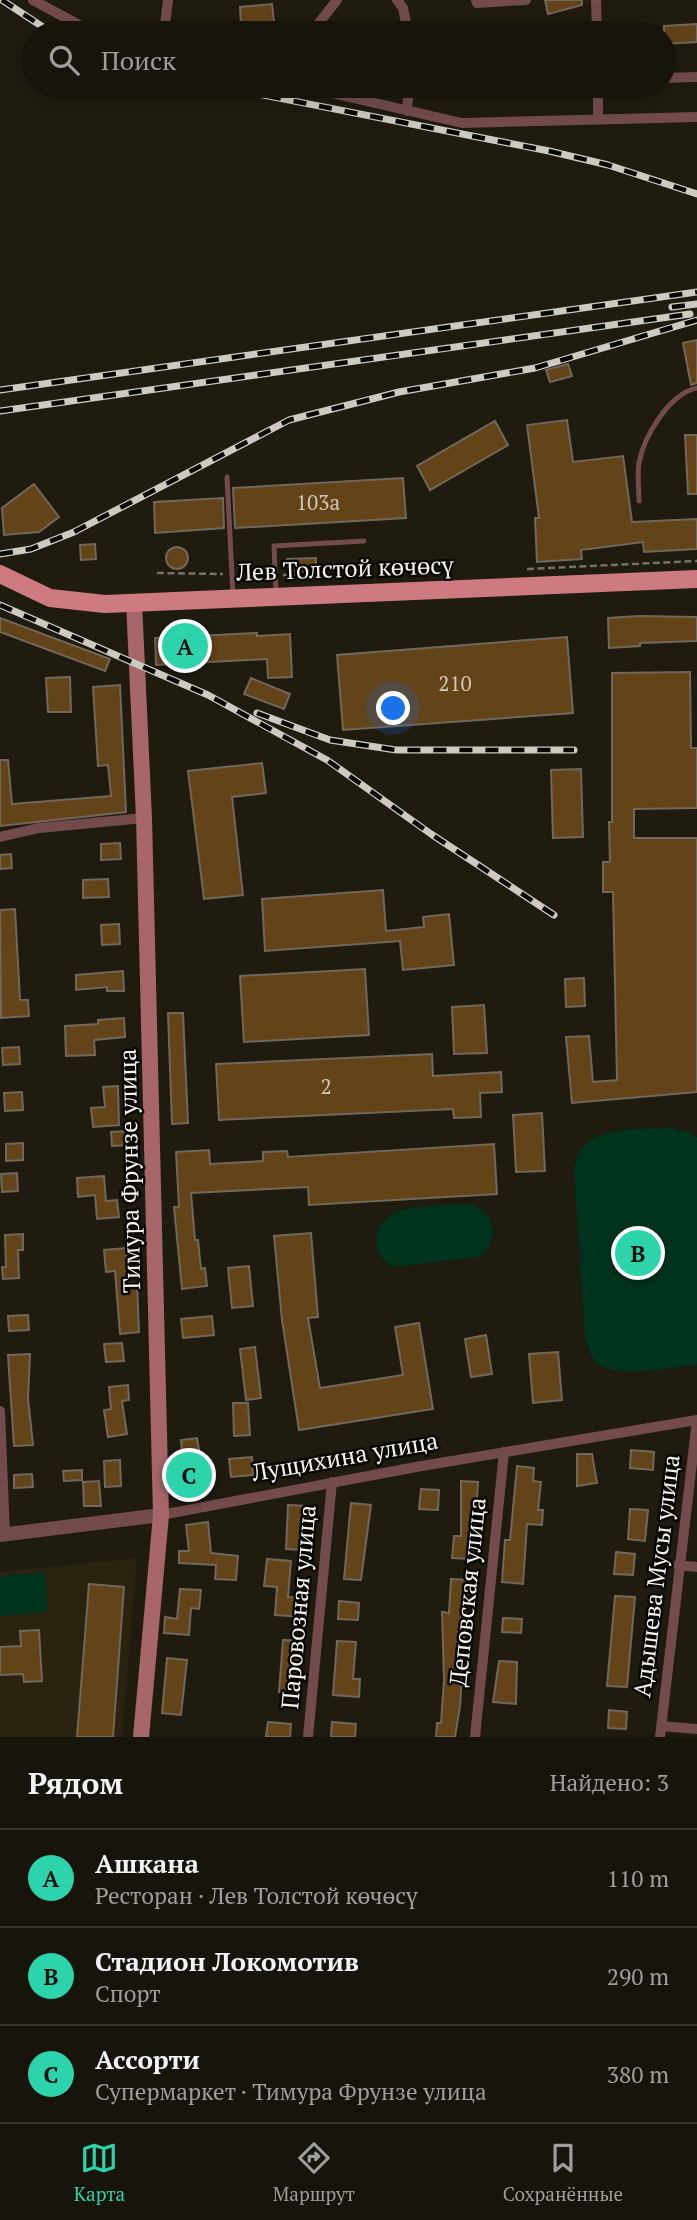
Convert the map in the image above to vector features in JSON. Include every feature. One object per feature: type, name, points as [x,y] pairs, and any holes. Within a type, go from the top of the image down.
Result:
[{"type":"main road","name":"Лев Толстой көчөсү","points":[[0,574],[50,598],[77,603],[697,579]]},
{"type":"main road","name":"Тимура Фрунзе улица","points":[[134,602],[144,818],[161,1515],[141,1737]]},
{"type":"street","points":[[33,0],[72,21]]},
{"type":"street","points":[[165,21],[168,0]]},
{"type":"street","points":[[320,21],[337,0]]},
{"type":"street","points":[[397,0],[403,8],[406,21]]},
{"type":"street","points":[[476,0],[477,3],[512,3],[526,0]]},
{"type":"street","points":[[596,0],[597,21]]},
{"type":"street","points":[[676,78],[697,77]]},
{"type":"street","points":[[352,98],[462,123],[697,117]]},
{"type":"street","points":[[407,111],[408,98]]},
{"type":"street","points":[[598,98],[598,118]]},
{"type":"street","points":[[0,837],[39,828],[144,818]]},
{"type":"street","points":[[0,1411],[2,1535]]},
{"type":"street","name":"Лущихина улица","points":[[2,1535],[161,1515],[332,1482],[697,1420]]},
{"type":"street","name":"Адышева Мусы улица","points":[[660,1731],[697,1420]]},
{"type":"street","name":"Деповская улица","points":[[475,1737],[504,1452]]},
{"type":"street","name":"Паровозная улица","points":[[308,1737],[332,1482]]},
{"type":"street","points":[[678,1565],[697,1567]]},
{"type":"street","points":[[660,1731],[697,1728]]},
{"type":"lane","points":[[639,501],[640,458],[660,416],[680,395],[697,388]]},
{"type":"lane","points":[[226,477],[233,598]]},
{"type":"lane","points":[[276,596],[274,546],[364,541]]},
{"type":"path","points":[[519,570],[697,561]]},
{"type":"path","points":[[157,573],[381,576]]},
{"type":"shaded area","points":[[137,1558],[122,1737],[0,1737],[0,1572]]},
{"type":"green space","points":[[671,1128],[690,1132],[697,1138],[697,1365],[633,1371],[608,1369],[593,1360],[585,1337],[574,1170],[578,1153],[589,1141],[610,1132]]},
{"type":"green space","points":[[473,1204],[487,1215],[493,1229],[490,1244],[479,1257],[392,1267],[379,1253],[377,1235],[382,1224],[391,1216],[417,1207]]},
{"type":"green space","points":[[45,1572],[48,1612],[0,1616],[0,1576]]},
{"type":"building","points":[[545,0],[582,0],[582,5],[548,14]]},
{"type":"building","points":[[272,4],[274,21],[241,21],[240,7]]},
{"type":"building","points":[[697,24],[697,42],[676,43],[676,25]]},
{"type":"building","points":[[697,340],[697,383],[691,385],[683,343]]},
{"type":"building","points":[[568,364],[572,376],[550,382],[546,370]]},
{"type":"building","points":[[567,420],[573,462],[623,456],[632,522],[697,519],[697,549],[644,552],[643,542],[581,550],[582,559],[537,562],[535,518],[539,518],[527,425]]},
{"type":"building","points":[[495,421],[508,445],[430,490],[417,466]]},
{"type":"building","points":[[685,435],[697,435],[697,494],[688,494]]},
{"type":"building","points":[[403,478],[406,518],[235,528],[233,488]]},
{"type":"building","points":[[34,484],[59,517],[39,532],[4,535],[2,508]]},
{"type":"building","points":[[223,498],[224,528],[155,533],[154,502]]},
{"type":"building","points":[[95,544],[96,559],[81,560],[80,545]]},
{"type":"building","points":[[177,547],[185,550],[188,558],[185,566],[177,569],[169,566],[166,558],[169,550]]},
{"type":"building","points":[[316,558],[316,571],[288,572],[287,559]]},
{"type":"building","points":[[697,617],[697,641],[640,643],[640,646],[609,648],[608,618]]},
{"type":"building","points":[[0,618],[110,659],[105,671],[0,632]]},
{"type":"building","points":[[257,633],[257,636],[290,634],[292,677],[268,678],[267,659],[156,665],[155,638]]},
{"type":"building","points":[[567,637],[573,713],[343,730],[337,655]]},
{"type":"building","points":[[690,672],[691,748],[697,748],[697,808],[634,809],[634,838],[697,838],[697,1092],[572,1103],[566,1037],[589,1036],[593,1082],[617,1080],[613,892],[603,892],[603,862],[610,862],[609,822],[612,822],[612,673]]},
{"type":"building","points":[[70,677],[71,712],[48,712],[46,678]]},
{"type":"building","points":[[251,678],[290,694],[284,709],[244,694]]},
{"type":"building","points":[[120,685],[126,812],[0,826],[0,760],[8,760],[12,804],[111,796],[108,765],[98,766],[93,687]]},
{"type":"building","points":[[262,763],[266,793],[232,797],[243,895],[204,899],[188,771]]},
{"type":"building","points":[[581,769],[583,837],[553,838],[551,770]]},
{"type":"building","points":[[120,843],[121,859],[101,860],[101,844]]},
{"type":"building","points":[[11,854],[12,868],[0,869],[0,855]]},
{"type":"building","points":[[108,879],[109,897],[83,898],[83,880]]},
{"type":"building","points":[[383,890],[386,931],[424,927],[423,917],[449,914],[454,965],[403,970],[400,941],[265,951],[262,899]]},
{"type":"building","points":[[15,909],[20,1000],[28,1000],[29,1016],[1,1018],[0,910]]},
{"type":"building","points":[[119,924],[120,944],[102,945],[101,925]]},
{"type":"building","points":[[365,969],[369,1035],[244,1042],[240,976]]},
{"type":"building","points":[[123,971],[124,991],[107,991],[107,987],[76,990],[76,975]]},
{"type":"building","points":[[584,978],[585,1006],[566,1007],[565,979]]},
{"type":"building","points":[[484,1005],[487,1053],[454,1054],[452,1007]]},
{"type":"building","points":[[168,1013],[183,1013],[188,1123],[172,1124]]},
{"type":"building","points":[[124,1018],[125,1037],[94,1040],[95,1055],[66,1056],[65,1026],[98,1024],[98,1020]]},
{"type":"building","points":[[19,1047],[20,1064],[3,1065],[2,1048]]},
{"type":"building","points":[[432,1054],[433,1076],[501,1072],[502,1092],[480,1093],[481,1117],[454,1118],[453,1109],[219,1120],[216,1064]]},
{"type":"building","points":[[118,1086],[119,1125],[93,1127],[91,1108],[105,1107],[103,1087]]},
{"type":"building","points":[[22,1092],[23,1110],[5,1111],[4,1093]]},
{"type":"building","points":[[542,1113],[545,1171],[516,1172],[513,1115]]},
{"type":"building","points":[[127,1131],[128,1145],[112,1146],[111,1132]]},
{"type":"building","points":[[23,1143],[23,1160],[6,1161],[6,1144]]},
{"type":"building","points":[[494,1144],[497,1194],[309,1205],[308,1187],[191,1193],[195,1240],[198,1240],[201,1269],[205,1268],[207,1286],[182,1289],[174,1207],[179,1207],[176,1152],[209,1150],[210,1164],[263,1161],[263,1152],[287,1151],[288,1157]]},
{"type":"building","points":[[17,1173],[18,1191],[2,1192],[1,1174]]},
{"type":"building","points":[[104,1176],[106,1201],[117,1200],[119,1217],[97,1219],[95,1195],[78,1197],[77,1178]]},
{"type":"building","points":[[311,1233],[318,1317],[308,1318],[320,1388],[403,1375],[395,1327],[419,1323],[433,1409],[299,1430],[282,1320],[274,1236]]},
{"type":"building","points":[[23,1234],[23,1250],[18,1250],[19,1278],[3,1279],[2,1267],[6,1267],[5,1235]]},
{"type":"building","points":[[126,1248],[129,1283],[137,1283],[139,1332],[120,1334],[115,1271],[106,1272],[104,1250]]},
{"type":"building","points":[[249,1266],[253,1306],[232,1308],[228,1268]]},
{"type":"building","points":[[28,1315],[29,1330],[9,1331],[8,1316]]},
{"type":"building","points":[[212,1316],[214,1335],[183,1338],[181,1319]]},
{"type":"building","points":[[486,1335],[492,1374],[471,1377],[465,1339]]},
{"type":"building","points":[[122,1343],[124,1361],[106,1362],[104,1344]]},
{"type":"building","points":[[255,1347],[261,1398],[246,1400],[240,1349]]},
{"type":"building","points":[[558,1352],[562,1400],[533,1403],[529,1354]]},
{"type":"building","points":[[30,1354],[28,1398],[33,1445],[14,1446],[8,1355]]},
{"type":"building","points":[[128,1385],[129,1400],[122,1401],[127,1434],[108,1437],[104,1410],[111,1409],[109,1387]]},
{"type":"building","points":[[233,1403],[248,1403],[250,1435],[234,1436]]},
{"type":"building","points":[[197,1438],[205,1484],[185,1486],[181,1440]]},
{"type":"building","points":[[631,1450],[654,1452],[653,1470],[630,1468]]},
{"type":"building","points":[[577,1454],[592,1454],[597,1483],[577,1486]]},
{"type":"building","points":[[252,1457],[253,1475],[231,1477],[229,1459]]},
{"type":"building","points":[[120,1460],[121,1486],[105,1487],[104,1461]]},
{"type":"building","points":[[517,1466],[534,1468],[533,1481],[541,1482],[538,1510],[543,1510],[542,1525],[527,1524],[523,1584],[502,1582],[505,1540],[510,1540]]},
{"type":"building","points":[[82,1470],[82,1480],[64,1481],[63,1471]]},
{"type":"building","points":[[32,1474],[33,1487],[14,1488],[14,1475]]},
{"type":"building","points":[[99,1481],[101,1506],[84,1506],[83,1482]]},
{"type":"building","points":[[461,1481],[478,1482],[473,1559],[452,1558],[454,1536],[461,1536]]},
{"type":"building","points":[[421,1489],[439,1490],[438,1510],[419,1509]]},
{"type":"building","points":[[351,1503],[371,1505],[361,1580],[344,1579]]},
{"type":"building","points":[[288,1505],[307,1506],[303,1550],[286,1549]]},
{"type":"building","points":[[630,1509],[648,1510],[645,1541],[628,1539]]},
{"type":"building","points":[[208,1522],[211,1553],[238,1556],[236,1580],[215,1579],[216,1565],[179,1563],[179,1551],[189,1551],[186,1525]]},
{"type":"building","points":[[616,1552],[635,1554],[633,1575],[614,1574]]},
{"type":"building","points":[[267,1559],[291,1561],[288,1597],[307,1598],[305,1617],[275,1615],[277,1587],[264,1586]]},
{"type":"building","points":[[451,1579],[468,1580],[460,1706],[455,1737],[436,1737],[437,1723],[441,1723],[444,1680],[442,1612],[449,1613]]},
{"type":"building","points":[[89,1584],[124,1587],[113,1737],[77,1737]]},
{"type":"building","points":[[180,1589],[201,1590],[199,1609],[191,1608],[189,1635],[164,1633],[165,1617],[177,1619]]},
{"type":"building","points":[[615,1596],[635,1597],[627,1687],[607,1686]]},
{"type":"building","points":[[339,1601],[359,1603],[358,1620],[338,1619]]},
{"type":"building","points":[[503,1618],[522,1619],[521,1633],[502,1632]]},
{"type":"building","points":[[39,1630],[42,1681],[24,1682],[23,1674],[0,1675],[0,1647],[21,1646],[20,1631]]},
{"type":"building","points":[[283,1640],[303,1641],[297,1693],[279,1692]]},
{"type":"building","points":[[337,1641],[356,1642],[353,1679],[360,1679],[359,1697],[333,1695]]},
{"type":"building","points":[[167,1658],[187,1660],[181,1715],[162,1713]]},
{"type":"building","points":[[499,1661],[517,1662],[516,1704],[493,1702]]},
{"type":"building","points":[[609,1710],[627,1712],[626,1729],[608,1728]]},
{"type":"building","points":[[268,1722],[291,1724],[290,1737],[266,1737]]},
{"type":"building","points":[[332,1722],[356,1724],[355,1737],[331,1737]]},
{"type":"railway","points":[[2,0],[34,21]]},
{"type":"railway","points":[[278,98],[549,151],[608,165],[697,194]]},
{"type":"railway","points":[[0,390],[697,292]]},
{"type":"railway","points":[[672,307],[697,304]]},
{"type":"railway","points":[[0,411],[690,314]]},
{"type":"railway","points":[[0,554],[31,549],[74,532],[289,420],[399,392],[535,368],[697,320]]},
{"type":"railway","points":[[0,605],[208,695],[327,760],[431,834],[554,915]]},
{"type":"railway","points":[[257,713],[330,740],[396,750],[574,750]]},
{"type":"place","name":"Ашкана","points":[[185,646]]},
{"type":"place","name":"Стадион Локомотив","points":[[638,1253]]},
{"type":"place","name":"Ассорти","points":[[189,1475]]}]
